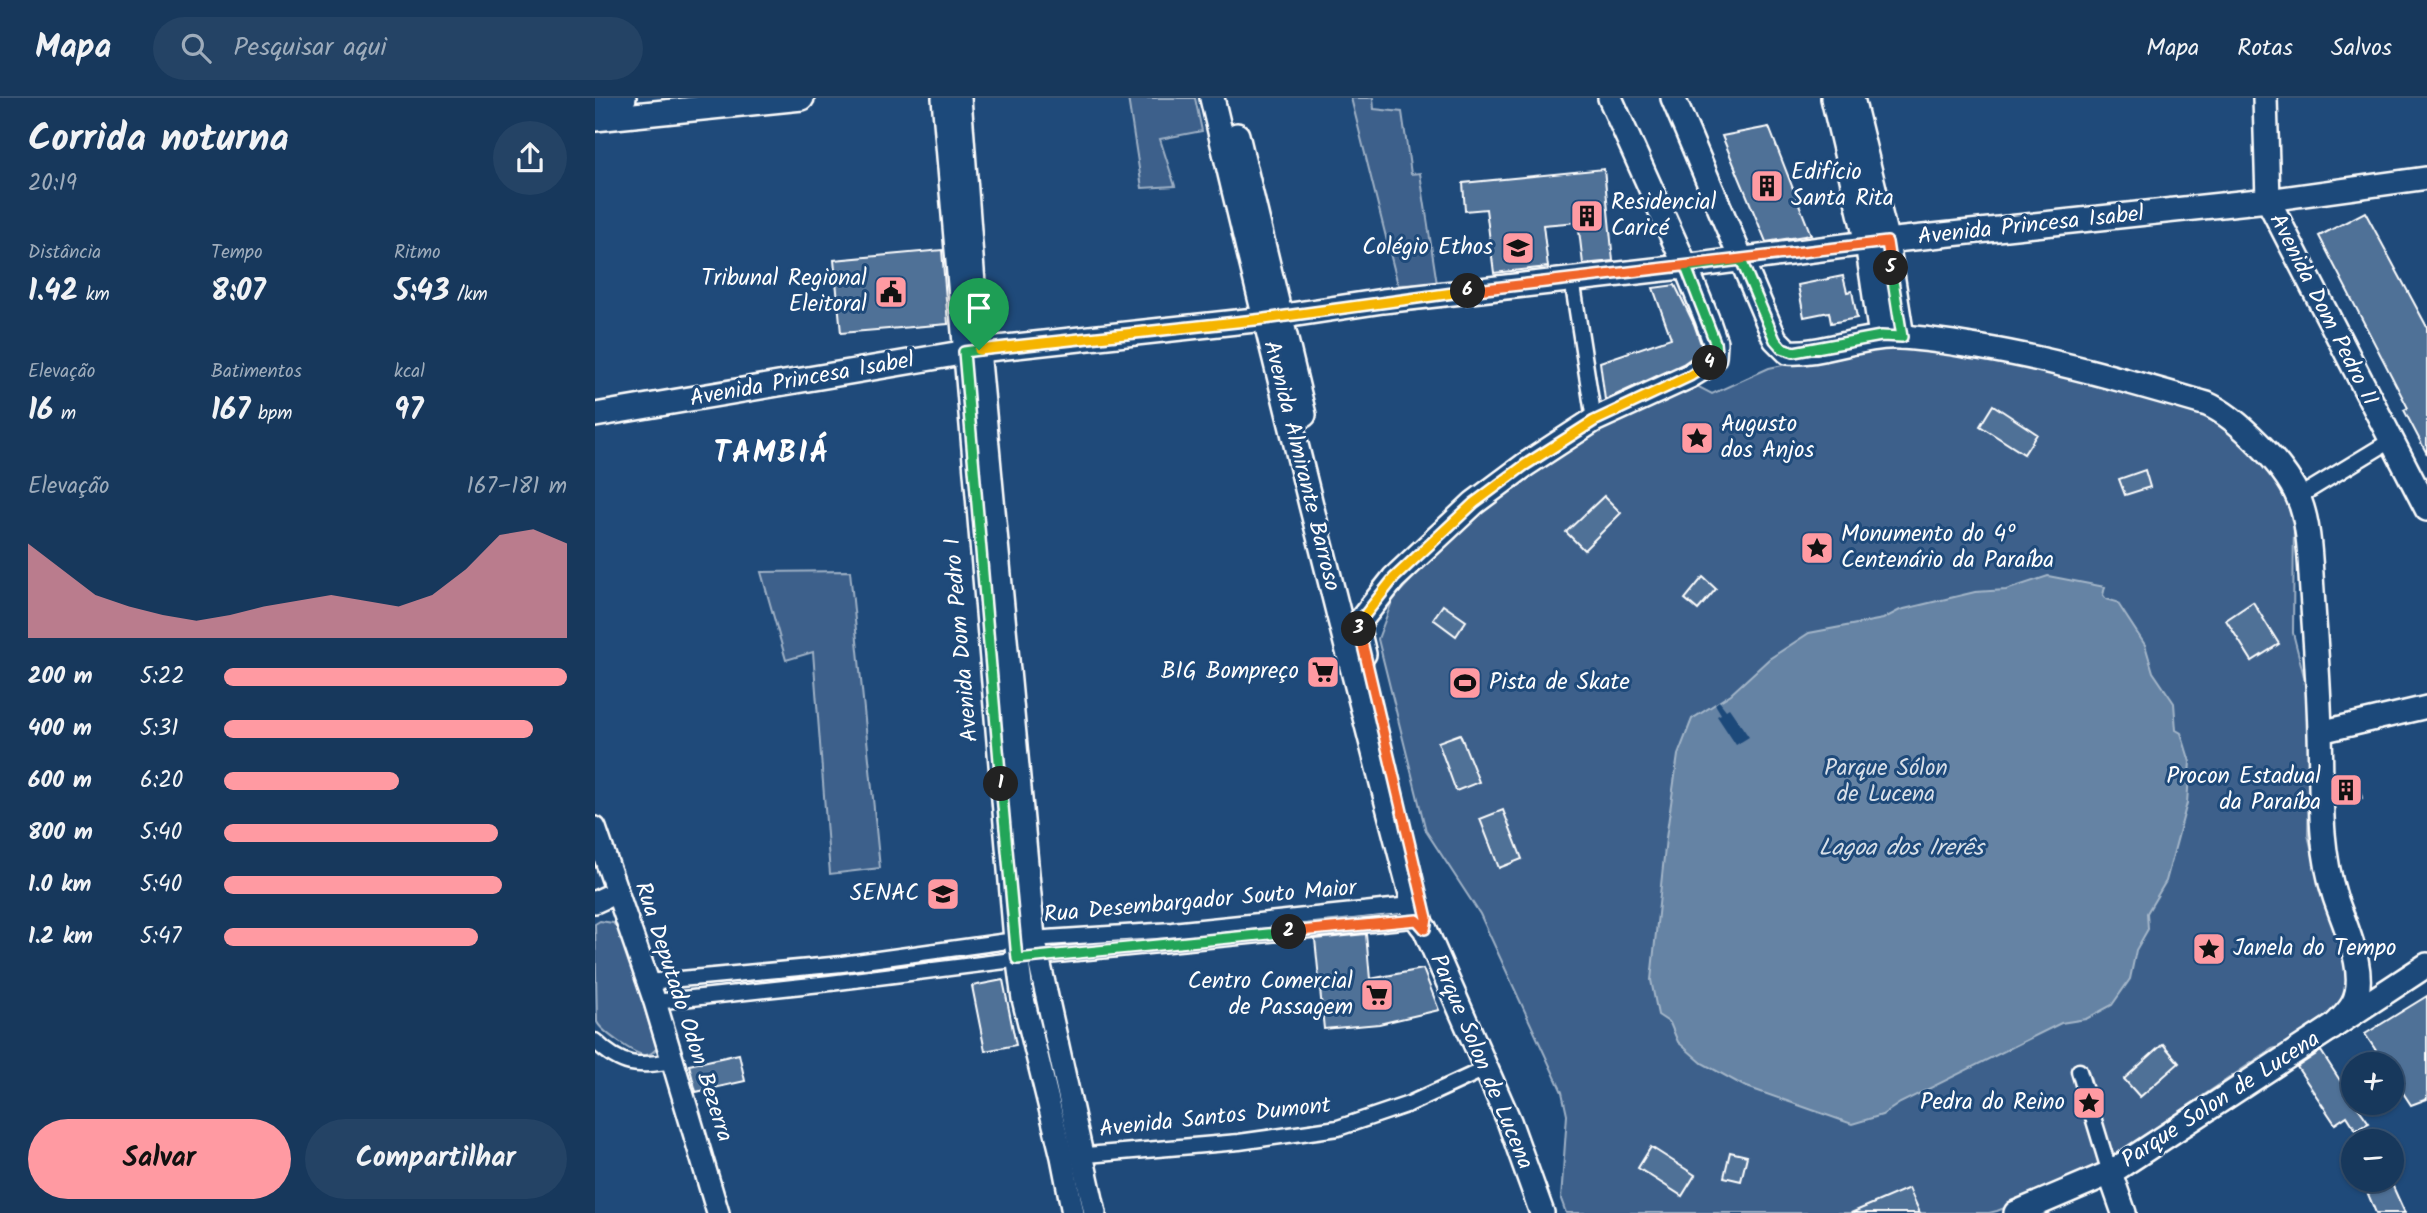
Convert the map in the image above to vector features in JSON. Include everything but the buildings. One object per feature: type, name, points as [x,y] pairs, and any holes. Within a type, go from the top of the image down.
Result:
[{"type":"main road","points":[[595,101],[624,98]]},
{"type":"main road","points":[[595,119],[802,98]]},
{"type":"main road","name":"Avenida Dom Pedro I","points":[[943,98],[972,351],[1026,948],[1023,999],[1072,1156],[1095,1213]]},
{"type":"main road","name":"Avenida Dom Pedro I","points":[[960,98],[972,351]]},
{"type":"main road","name":"Avenida Almirante Barroso","points":[[1212,98],[1272,318],[1350,627]]},
{"type":"main road","name":"Avenida Almirante Barroso","points":[[1228,98],[1272,318]]},
{"type":"main road","points":[[1420,915],[1350,627],[1394,578],[1474,503],[1525,465],[1594,421],[1708,365],[1716,352],[1707,319],[1686,267],[1610,98]]},
{"type":"main road","points":[[1673,98],[1775,340],[1782,348],[1794,352],[1892,336],[2003,351],[2086,368],[2223,411],[2283,471],[2298,497],[2309,556],[2320,732],[2324,856],[2355,952],[2358,984],[2353,1005],[2332,1028]]},
{"type":"main road","points":[[1833,98],[1877,242]]},
{"type":"main road","points":[[1852,98],[1892,336]]},
{"type":"main road","name":"Avenida Dom Pedro II","points":[[2265,98],[2267,200],[2427,509]]},
{"type":"main road","name":"Avenida Princesa Isabel","points":[[595,415],[972,351],[1272,318],[1877,242],[2267,200],[2427,178]]},
{"type":"main road","points":[[2320,732],[2427,707]]},
{"type":"main road","name":"Rua Deputado Odon Bezerra","points":[[595,828],[651,992],[718,1213]]},
{"type":"main road","points":[[595,902],[618,892]]},
{"type":"main road","name":"Parque Solon de Lucena","points":[[1420,915],[1509,1121],[1542,1213]]},
{"type":"main road","name":"Parque Solon de Lucena","points":[[2110,1172],[2427,965]]},
{"type":"main road","name":"Avenida Dom Pedro I","points":[[1072,1156],[1073,1213]]},
{"type":"main road","points":[[2016,1213],[2110,1172],[2124,1213]]},
{"type":"street","points":[[1572,279],[1594,421]]},
{"type":"street","points":[[2298,497],[2390,441]]},
{"type":"street","name":"Rua Desembargador Souto Maior","points":[[651,992],[842,964],[1420,915]]},
{"type":"street","name":"Rua Desembargador Souto Maior","points":[[651,992],[830,983],[1026,948]]},
{"type":"street","points":[[595,1041],[606,1052],[632,1065],[672,1061]]},
{"type":"street","name":"Avenida Santos Dumont","points":[[1072,1156],[1239,1142],[1338,1128],[1409,1104],[1487,1068]]},
{"type":"street","points":[[2079,1071],[2110,1172]]},
{"type":"green space","points":[[1128,98],[1195,98],[1202,131],[1160,139],[1175,186],[1142,188]]},
{"type":"green space","points":[[1351,98],[1373,98],[1374,109],[1402,112],[1411,174],[1420,173],[1437,284],[1398,285]]},
{"type":"green space","name":"Parque Sólon de Lucena","points":[[1896,341],[1959,347],[2225,415],[2279,478],[2294,512],[2293,633],[2311,704],[2308,835],[2323,897],[2347,963],[2346,990],[2332,1017],[2285,1045],[2272,1049],[2086,1175],[1997,1211],[1566,1213],[1561,1199],[1567,1115],[1562,1092],[1480,914],[1426,831],[1378,639],[1393,599],[1477,511],[1545,461],[1618,419],[1697,386],[1712,394],[1769,368]]},
{"type":"green space","points":[[850,571],[880,868],[830,874],[813,652],[786,660],[761,572]]},
{"type":"green space","points":[[600,921],[613,923],[621,933],[656,1045],[656,1049],[649,1054],[641,1054],[627,1047],[597,1022],[595,924]]},
{"type":"water","name":"Lagoa dos Irerês","points":[[2048,576],[2105,587],[2103,595],[2106,599],[2117,602],[2145,645],[2153,672],[2174,703],[2176,730],[2181,733],[2190,762],[2187,803],[2166,881],[2147,913],[2148,929],[2136,950],[2130,979],[2112,1005],[2086,1019],[2061,1023],[1900,1103],[1882,1115],[1852,1124],[1744,1086],[1702,1063],[1678,1042],[1670,1023],[1658,1015],[1651,980],[1678,755],[1692,719],[1731,694],[1769,659],[1809,633],[1883,619],[1900,610],[1975,592],[2006,590]]},
{"type":"pier","points":[[1719,701],[1726,710],[1729,708],[1749,737],[1736,745],[1717,716],[1721,714],[1715,704]]},
{"type":"place","name":"Edifício Santa Rita","points":[[1767,186]]},
{"type":"place","name":"Residencial Caricé","points":[[1587,216]]},
{"type":"place","name":"Colégio Ethos","points":[[1518,248]]},
{"type":"place","name":"Tribunal Regional Eleitoral","points":[[891,292]]},
{"type":"place","name":"Augusto dos Anjos","points":[[1697,438]]},
{"type":"place","name":"Monumento do 4º Centenário da Paraíba","points":[[1817,548]]},
{"type":"place","name":"BIG Bompreço","points":[[1323,672]]},
{"type":"place","name":"Pista de Skate","points":[[1465,683]]},
{"type":"place","name":"Procon Estadual da Paraíba","points":[[2346,790]]},
{"type":"place","name":"SENAC","points":[[943,894]]},
{"type":"place","name":"Janela do Tempo","points":[[2209,949]]},
{"type":"place","name":"Centro Comercial de Passagem","points":[[1377,995]]},
{"type":"place","name":"Pedra do Reino","points":[[2089,1103]]},
{"type":"district","name":"TAMBIÁ","points":[[772,454]]},
{"type":"route","points":[[1887,242],[1902,337],[1881,336],[1788,352],[1775,340],[1741,260],[1686,267],[1715,342],[1716,352],[1708,365],[1594,421],[1525,465],[1474,503],[1394,578],[1357,625],[1419,894],[1427,918],[1425,929],[1417,920],[1017,959],[964,352],[979,350],[1264,319],[1383,302],[1887,242]]}]
